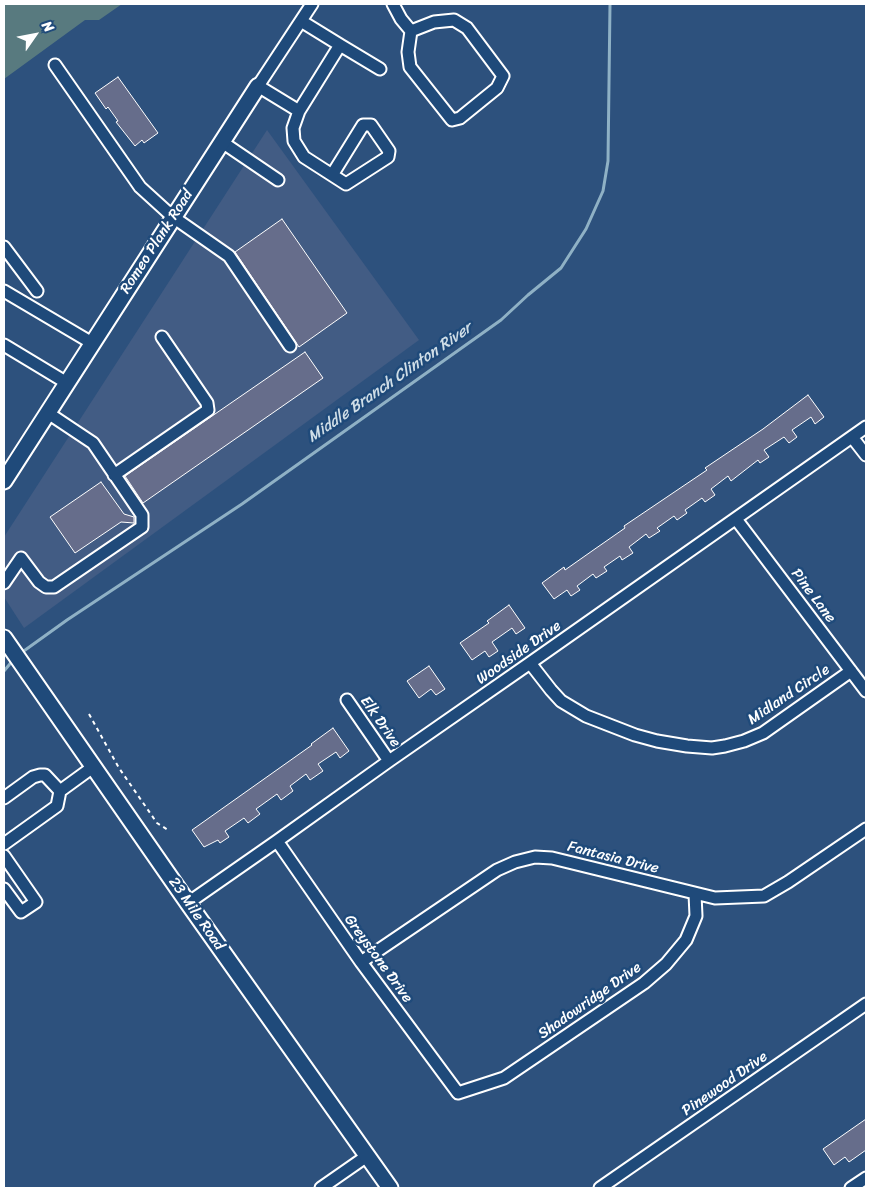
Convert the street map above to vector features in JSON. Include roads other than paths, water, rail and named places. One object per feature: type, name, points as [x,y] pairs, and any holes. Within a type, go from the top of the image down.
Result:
[{"type":"main road","name":"Romeo Plank Road","points":[[4,480],[258,86]]},
{"type":"main road","name":"23 Mile Road","points":[[6,641],[188,903],[390,1188]]},
{"type":"street","points":[[393,4],[401,19],[411,31],[408,52],[410,68],[452,120],[460,118],[498,88],[503,76],[467,28],[454,20],[434,22],[411,31]]},
{"type":"street","points":[[305,10],[340,45],[380,69]]},
{"type":"street","name":"Romeo Plank Road","points":[[258,86],[305,10]]},
{"type":"street","points":[[332,175],[363,126],[371,125],[389,151],[388,157],[346,184],[332,175],[304,157],[294,141],[293,128],[299,111],[340,45]]},
{"type":"street","points":[[55,65],[140,187],[173,218],[229,256],[290,346]]},
{"type":"street","points":[[258,86],[299,111]]},
{"type":"street","points":[[222,142],[278,180]]},
{"type":"street","points":[[4,247],[37,291]]},
{"type":"street","points":[[4,291],[92,343]]},
{"type":"street","points":[[114,474],[208,410],[207,404],[162,337]]},
{"type":"street","points":[[4,345],[67,383]]},
{"type":"street","points":[[4,583],[21,558],[39,582],[46,587],[54,587],[142,527],[142,515],[92,443],[48,413]]},
{"type":"street","name":"Woodside Drive","points":[[188,903],[389,760],[866,427]]},
{"type":"street","points":[[852,437],[866,455]]},
{"type":"street","name":"Pine Lane","points":[[736,519],[866,691]]},
{"type":"street","name":"Midland Circle","points":[[530,663],[561,701],[586,716],[634,735],[700,748],[726,746],[756,736],[851,671]]},
{"type":"street","name":"Elk Drive","points":[[346,700],[389,760]]},
{"type":"street","points":[[4,844],[57,806],[60,791],[93,767]]},
{"type":"street","points":[[4,798],[33,776],[40,775],[45,775],[60,791]]},
{"type":"street","name":"Fantasia Drive","points":[[361,962],[497,870],[515,862],[535,857],[552,858],[715,898],[764,896],[866,829]]},
{"type":"street","name":"Greystone Drive","points":[[277,841],[361,962],[458,1093]]},
{"type":"street","points":[[4,856],[36,902],[21,912],[4,889]]},
{"type":"street","name":"Shadowridge Drive","points":[[458,1093],[504,1078],[644,983],[666,964],[686,940],[696,916],[696,894]]},
{"type":"street","name":"Pinewood Drive","points":[[600,1188],[866,1004]]},
{"type":"street","points":[[321,1188],[367,1156]]},
{"type":"street","points":[[851,1188],[866,1178]]},
{"type":"waterway","name":"Middle Branch Clinton River","points":[[21,653],[67,620],[242,504],[501,320],[561,268],[586,229],[603,191],[608,161],[610,4]]},
{"type":"waterway","name":"Middle Branch Clinton River","points":[[4,671],[14,659]]}]
